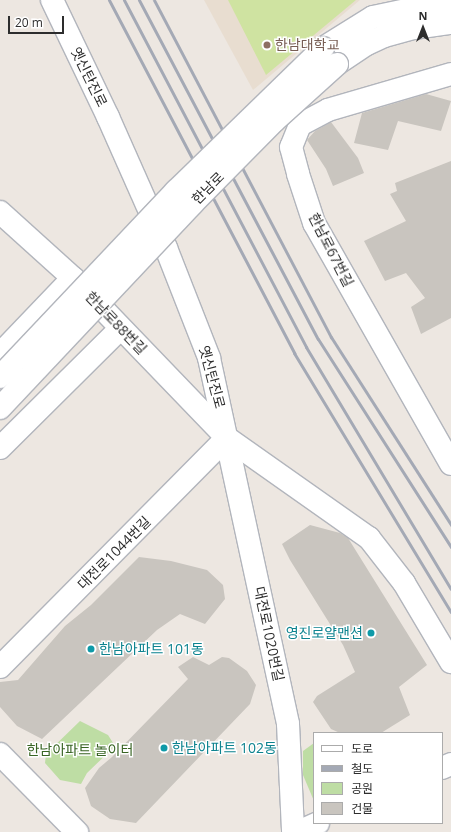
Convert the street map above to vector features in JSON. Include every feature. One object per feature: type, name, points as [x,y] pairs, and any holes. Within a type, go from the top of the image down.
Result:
[{"type":"street","name":"옛신탄진로","points":[[52,0],[108,117],[166,248],[210,358],[227,438]]},
{"type":"street","name":"한남로","points":[[0,377],[176,192],[373,17],[436,4],[451,3]]},
{"type":"street","name":"한남로","points":[[0,408],[192,204],[274,121],[330,56],[367,44],[384,36],[414,28],[451,23]]},
{"type":"street","name":"한남로67번길","points":[[451,74],[328,110],[300,125],[291,146],[298,174],[314,223],[451,464]]},
{"type":"street","name":"한남로88번길","points":[[0,212],[73,278],[227,438]]},
{"type":"street","points":[[0,354],[73,278]]},
{"type":"street","points":[[0,448],[121,328]]},
{"type":"street","points":[[227,438],[369,538],[404,583],[451,662]]},
{"type":"street","name":"대전로1044번길","points":[[0,667],[227,438]]},
{"type":"street","name":"대전로1020번길","points":[[227,438],[288,724],[293,832]]},
{"type":"street","points":[[0,754],[77,832]]},
{"type":"street","points":[[298,832],[316,824]]},
{"type":"shaded area","name":"한남대학교","points":[[204,0],[360,0],[253,90]]},
{"type":"green space","name":"한남대학교","points":[[228,0],[356,0],[266,75]]},
{"type":"green space","name":"한남아파트 놀이터","points":[[80,721],[108,735],[115,746],[87,773],[81,784],[60,780],[45,763],[46,754]]},
{"type":"green space","points":[[313,744],[313,799],[303,775],[303,751]]},
{"type":"building","points":[[426,94],[451,101],[441,131],[398,121],[388,150],[354,143],[362,113]]},
{"type":"building","points":[[331,122],[358,158],[364,173],[333,186],[326,169],[307,140],[315,131]]},
{"type":"building","points":[[451,161],[451,318],[421,334],[411,307],[425,298],[406,273],[385,281],[364,241],[406,221],[390,194],[397,191],[395,183]]},
{"type":"building","name":"영진로얄맨션","points":[[310,525],[340,533],[348,538],[427,665],[399,687],[410,715],[383,732],[338,732],[331,729],[313,702],[317,696],[355,672],[343,645],[290,560],[282,544]]},
{"type":"building","name":"한남아파트 101동","points":[[139,557],[171,561],[207,570],[223,585],[225,599],[205,624],[180,614],[157,630],[42,739],[17,726],[0,707],[0,682],[18,680],[65,626],[91,605]]},
{"type":"building","name":"한남아파트 102동","points":[[193,657],[209,665],[222,657],[229,658],[247,671],[256,685],[250,704],[136,823],[110,819],[91,806],[85,788],[99,768],[112,757],[188,679],[178,667]]},
{"type":"railway","points":[[109,0],[294,353],[451,612]]},
{"type":"railway","points":[[124,0],[306,347],[451,589]]},
{"type":"railway","points":[[139,0],[318,339],[451,547]]},
{"type":"railway","points":[[154,0],[331,337],[451,525]]},
{"type":"place","name":"한남대학교","points":[[267,45]]},
{"type":"place","name":"영진로얄맨션","points":[[371,633]]},
{"type":"place","name":"한남아파트 101동","points":[[91,649]]},
{"type":"place","name":"한남아파트 102동","points":[[164,748]]}]
